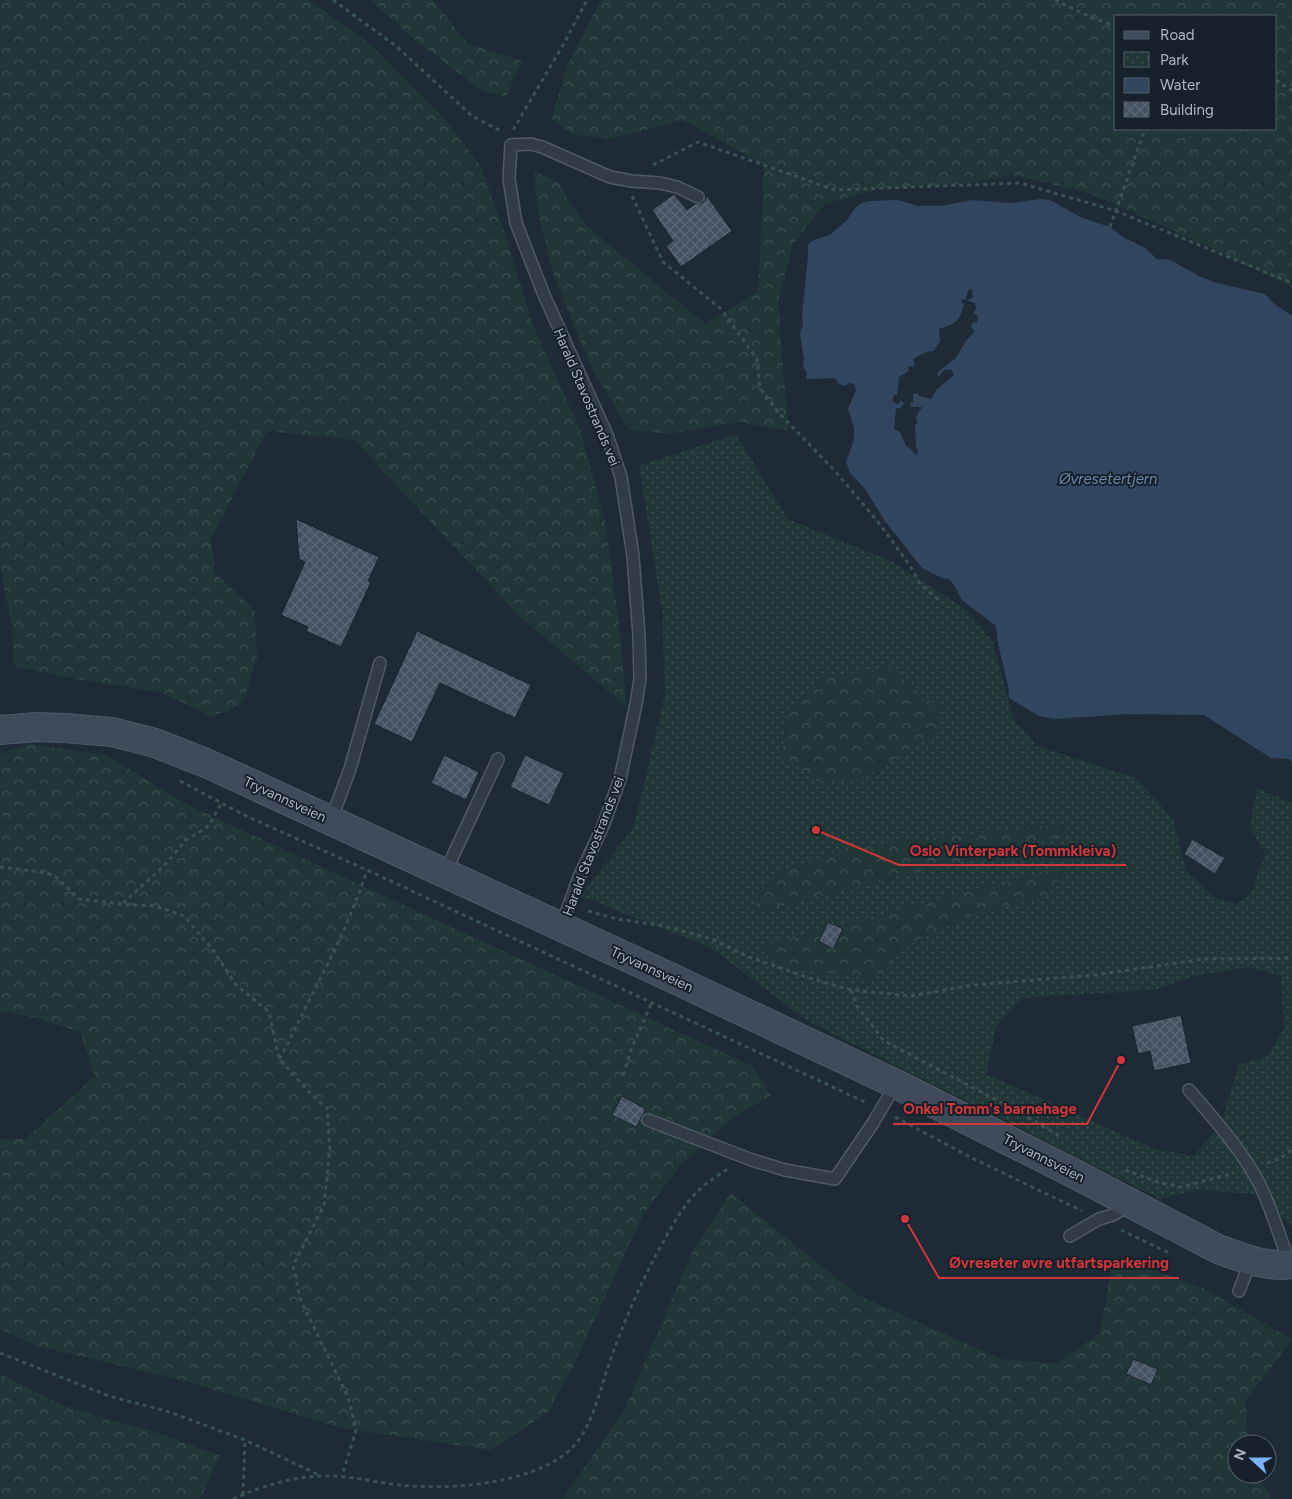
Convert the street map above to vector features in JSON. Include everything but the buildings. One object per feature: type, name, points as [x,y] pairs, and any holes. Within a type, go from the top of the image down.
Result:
[{"type":"street","name":"Tryvannsveien","points":[[0,729],[65,728],[112,732],[133,736],[175,750],[331,820],[896,1084],[1218,1248],[1264,1263],[1290,1264]]},
{"type":"lane","points":[[510,140],[536,145],[610,177],[660,183],[677,187],[698,197]]},
{"type":"lane","name":"Harald Stavostrands vei","points":[[510,140],[509,179],[516,223],[544,295],[617,460],[626,504],[633,556],[639,636],[640,679],[620,779],[613,802],[580,877],[561,927]]},
{"type":"lane","points":[[331,820],[350,769],[380,663]]},
{"type":"lane","points":[[445,873],[498,759]]},
{"type":"lane","points":[[648,1120],[747,1158],[785,1170],[835,1179],[896,1084]]},
{"type":"lane","points":[[1189,1090],[1218,1123],[1250,1169],[1267,1201],[1290,1264]]},
{"type":"lane","points":[[1070,1236],[1132,1203]]},
{"type":"lane","points":[[1239,1291],[1251,1260]]},
{"type":"path","points":[[333,0],[396,46],[472,116],[510,140],[516,122],[563,45],[587,0]]},
{"type":"path","points":[[1055,0],[1114,25]]},
{"type":"path","points":[[1277,81],[1292,91]]},
{"type":"path","points":[[1110,227],[1145,130]]},
{"type":"path","points":[[940,602],[920,584],[878,522],[835,471],[777,412],[760,388],[757,359],[720,308],[663,262],[624,180],[698,142],[835,190],[1020,183],[1116,211],[1292,283]]},
{"type":"path","points":[[176,779],[222,804],[652,1002],[881,1110],[970,1157],[1174,1256]]},
{"type":"path","points":[[122,904],[164,866],[186,840],[206,828],[222,804]]},
{"type":"path","points":[[0,867],[47,873],[56,877],[79,899],[155,906],[184,916],[213,950],[236,985],[269,1012],[279,1059],[310,1093],[327,1108],[330,1149],[324,1205],[293,1266],[301,1301],[348,1397],[356,1430],[342,1476]]},
{"type":"path","points":[[279,1059],[291,1040],[334,952],[359,896],[367,870]]},
{"type":"path","points":[[616,919],[664,926],[712,939],[746,956],[809,978],[851,990],[911,996],[973,985],[1094,975],[1204,959],[1292,958]]},
{"type":"path","points":[[851,990],[857,1006],[884,1041],[1006,1105],[1063,1138]]},
{"type":"path","points":[[623,1074],[631,1050],[652,1002]]},
{"type":"path","points":[[1121,1168],[1157,1182],[1180,1187],[1250,1169],[1281,1158],[1292,1149]]},
{"type":"path","points":[[233,1499],[274,1484],[319,1476],[342,1476],[420,1487],[503,1480],[528,1472],[563,1455],[583,1434],[590,1420],[610,1360],[642,1282],[679,1216],[688,1202],[715,1177],[747,1158]]},
{"type":"path","points":[[0,1353],[109,1396],[170,1412],[245,1440],[319,1476]]},
{"type":"path","points":[[243,1494],[245,1440]]},
{"type":"green space","points":[[0,0],[309,0],[368,42],[439,112],[480,165],[503,228],[533,325],[581,432],[605,521],[618,616],[627,707],[520,617],[354,440],[267,431],[211,539],[215,573],[255,611],[257,658],[243,702],[227,711],[211,716],[159,692],[64,677],[14,666],[12,628],[0,566]]},
{"type":"green space","points":[[371,0],[433,0],[468,44],[522,61],[506,97],[482,91],[409,35]]},
{"type":"green space","points":[[601,0],[1292,0],[1292,287],[1210,247],[1089,193],[1013,175],[963,184],[878,189],[825,204],[793,244],[778,301],[788,431],[739,422],[668,434],[628,429],[589,363],[553,273],[537,208],[534,171],[559,183],[569,201],[588,227],[705,324],[758,292],[764,165],[683,120],[609,139],[571,134],[552,119],[567,65]]},
{"type":"green space","points":[[736,435],[788,519],[893,562],[968,611],[993,642],[1013,718],[1037,746],[1136,778],[1173,819],[1186,870],[1213,897],[1236,904],[1251,894],[1265,854],[1250,826],[1257,788],[1292,803],[1292,1226],[1254,1194],[1199,1190],[1160,1199],[808,1021],[711,948],[581,896],[634,826],[665,695],[662,610],[639,465]],"holes":[[[887,667],[939,708],[937,733],[863,778],[816,781],[781,754],[790,709],[819,679]],[[1052,825],[1072,834],[754,913],[759,891],[780,872],[848,847]],[[1067,865],[1051,894],[971,916],[908,945],[887,968],[873,979],[789,969],[760,946]],[[1249,967],[1281,976],[1284,1028],[1268,1056],[1239,1064],[1220,1126],[1193,1156],[1152,1148],[986,1074],[996,1027],[1022,998],[1155,990],[1190,977]]]},
{"type":"green space","points":[[887,667],[939,708],[937,733],[863,778],[816,781],[781,754],[790,709],[819,679]]},
{"type":"green space","points":[[29,744],[106,755],[188,805],[752,1066],[771,1095],[730,1120],[679,1167],[643,1215],[574,1365],[547,1413],[491,1450],[341,1428],[185,1381],[37,1346],[0,1329],[0,1139],[25,1139],[95,1076],[80,1032],[38,1018],[0,1011],[0,754]]},
{"type":"green space","points":[[1052,825],[1073,834],[754,913],[759,891],[780,872],[848,847]]},
{"type":"green space","points":[[1067,865],[1051,894],[971,916],[908,945],[887,968],[873,979],[789,969],[760,946]]},
{"type":"green space","points":[[731,1193],[858,1295],[1001,1359],[1056,1363],[1100,1333],[1114,1256],[1203,1288],[1292,1339],[1246,1401],[1248,1434],[1227,1434],[1227,1484],[1263,1484],[1272,1499],[555,1499],[563,1498],[624,1411],[693,1250]]},
{"type":"green space","points":[[0,1374],[62,1405],[173,1438],[220,1456],[200,1499],[0,1499]]},
{"type":"water","name":"Øvresetertjern","points":[[1041,199],[1050,200],[1080,217],[1110,227],[1123,237],[1145,248],[1157,259],[1170,260],[1201,277],[1217,283],[1265,294],[1272,302],[1292,316],[1292,762],[1289,759],[1271,758],[1204,715],[1127,714],[1055,719],[1039,716],[1009,698],[996,626],[962,600],[949,579],[942,578],[922,568],[885,521],[865,489],[850,473],[846,462],[854,440],[854,428],[848,409],[856,390],[854,384],[850,383],[844,386],[833,378],[806,379],[807,373],[803,367],[804,359],[800,334],[803,324],[802,314],[808,245],[811,241],[830,235],[848,219],[855,208],[862,203],[870,201],[898,200],[918,206],[941,206],[972,200],[1011,203]],"holes":[[[969,289],[972,290],[973,298],[968,301],[975,303],[976,308],[973,315],[976,314],[978,317],[977,323],[973,322],[971,327],[975,331],[965,342],[956,358],[938,372],[938,378],[944,370],[951,369],[954,375],[936,390],[931,399],[919,396],[917,393],[913,394],[911,407],[922,407],[916,417],[918,422],[915,425],[916,447],[918,450],[917,455],[914,454],[906,446],[900,432],[894,429],[896,408],[899,409],[904,404],[901,400],[898,405],[892,401],[894,395],[897,395],[899,377],[909,371],[908,367],[915,365],[913,359],[926,352],[934,351],[940,341],[939,329],[950,325],[959,318],[964,303],[962,303],[961,299],[965,300]]]},
{"type":"place","name":"Oslo Vinterpark (Tommkleiva)","points":[[816,830]]},
{"type":"place","name":"Onkel Tomm's barnehage","points":[[1121,1060]]},
{"type":"place","name":"Øvreseter øvre utfartsparkering","points":[[905,1219]]}]
